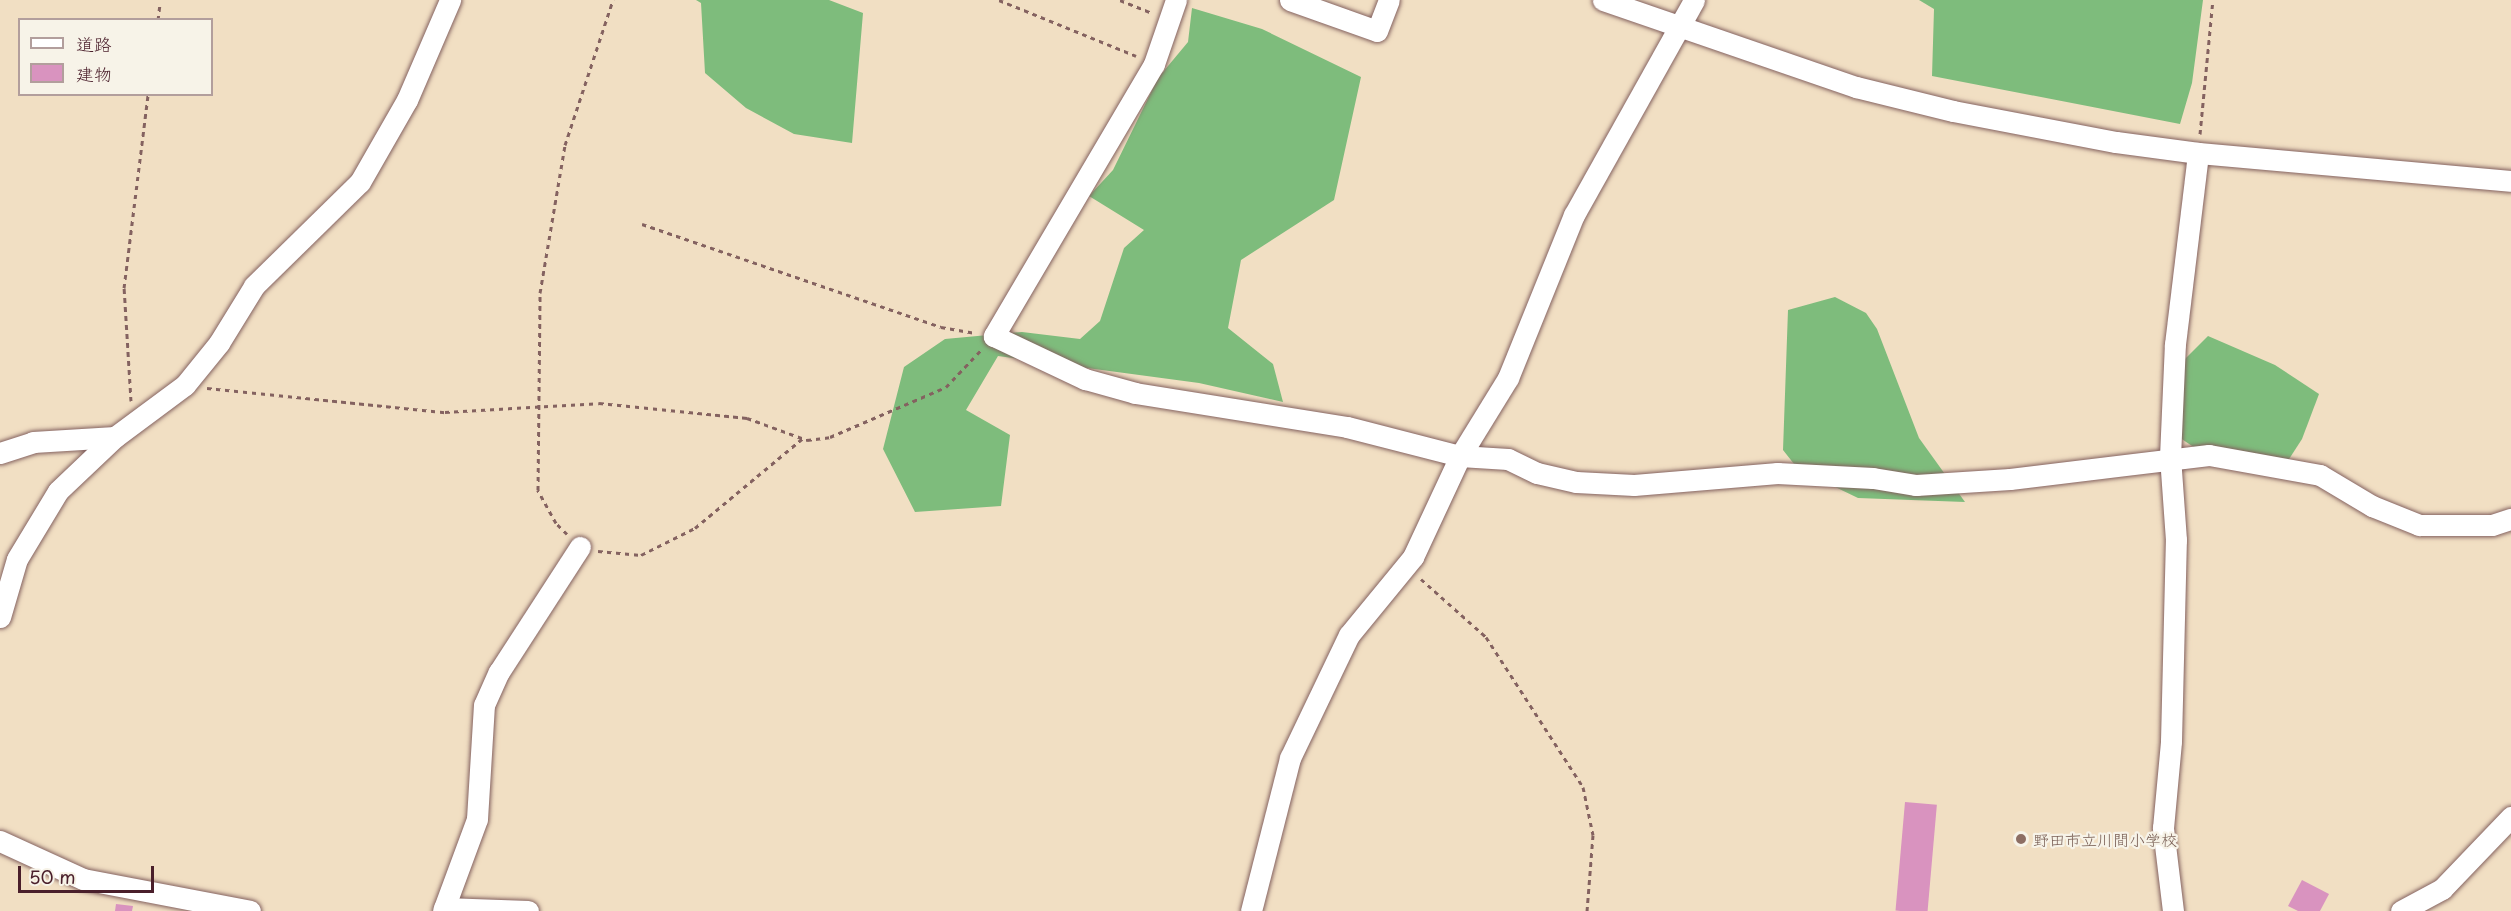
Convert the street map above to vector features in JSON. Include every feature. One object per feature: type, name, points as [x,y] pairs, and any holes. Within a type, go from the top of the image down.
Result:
[{"type":"street","points":[[0,617],[17,559],[58,491],[115,436],[185,386],[219,343],[254,286],[360,182],[407,100],[450,0]]},
{"type":"street","points":[[1176,0],[1167,20],[1154,64],[994,336],[1085,379],[1135,393],[1347,427],[1461,456],[1508,459],[1537,473],[1576,482],[1634,485],[1777,473],[1928,484],[2010,479],[2170,457],[2208,455],[2320,475],[2372,506],[2419,525],[2492,525],[2511,519]]},
{"type":"street","points":[[1290,0],[1377,31],[1389,0]]},
{"type":"street","points":[[1603,0],[1678,27],[1902,100],[2116,142],[2198,153],[2511,181]]},
{"type":"street","points":[[1251,911],[1290,758],[1349,636],[1406,566],[1461,456],[1508,378],[1574,215],[1694,0]]},
{"type":"street","points":[[2173,911],[2163,828],[2171,741],[2176,540],[2170,457],[2175,344],[2198,153]]},
{"type":"street","points":[[0,453],[33,442],[115,436]]},
{"type":"street","points":[[528,911],[444,910],[477,819],[484,705],[500,672],[580,546]]},
{"type":"street","points":[[2401,911],[2442,889],[2511,817]]},
{"type":"street","points":[[0,841],[83,879],[250,911]]},
{"type":"path","points":[[613,0],[565,145],[540,293],[541,404],[537,490],[556,523],[580,546],[610,555],[641,555],[695,528],[803,438]]},
{"type":"path","points":[[999,0],[1154,64]]},
{"type":"path","points":[[1120,0],[1167,20]]},
{"type":"path","points":[[2198,153],[2213,0]]},
{"type":"path","points":[[158,18],[160,3]]},
{"type":"path","points":[[132,424],[124,288],[148,96]]},
{"type":"path","points":[[642,224],[942,327],[994,336]]},
{"type":"path","points":[[185,386],[445,412],[541,404],[599,403],[747,418],[803,438],[830,437],[946,387],[994,336]]},
{"type":"path","points":[[1406,566],[1486,637],[1583,787],[1593,836],[1587,911]]},
{"type":"green space","points":[[696,0],[829,0],[863,13],[852,143],[794,134],[746,108],[705,73],[701,3]]},
{"type":"green space","points":[[1919,0],[2203,0],[2192,83],[2180,124],[1932,76],[1934,9]]},
{"type":"green space","points":[[1192,8],[1262,29],[1361,77],[1334,200],[1241,260],[1228,328],[1273,364],[1283,402],[1199,383],[998,356],[966,410],[1010,435],[1001,506],[915,512],[883,449],[904,367],[945,339],[1022,332],[1080,339],[1100,321],[1124,248],[1144,230],[1089,196],[1113,170],[1158,78],[1188,42]]},
{"type":"green space","points":[[1835,297],[1866,313],[1877,329],[1919,438],[1965,502],[1858,498],[1798,469],[1783,450],[1788,310]]},
{"type":"green space","points":[[2208,336],[2275,365],[2319,394],[2302,439],[2282,470],[2195,448],[2164,427],[2183,361]]},
{"type":"building","points":[[1905,802],[1937,805],[1928,911],[1896,911]]},
{"type":"building","points":[[2302,880],[2329,894],[2320,911],[2298,911],[2288,906]]},
{"type":"building","points":[[116,904],[133,906],[132,911],[115,911]]},
{"type":"place","name":"野田市立川間小学校","points":[[2021,839]]}]
